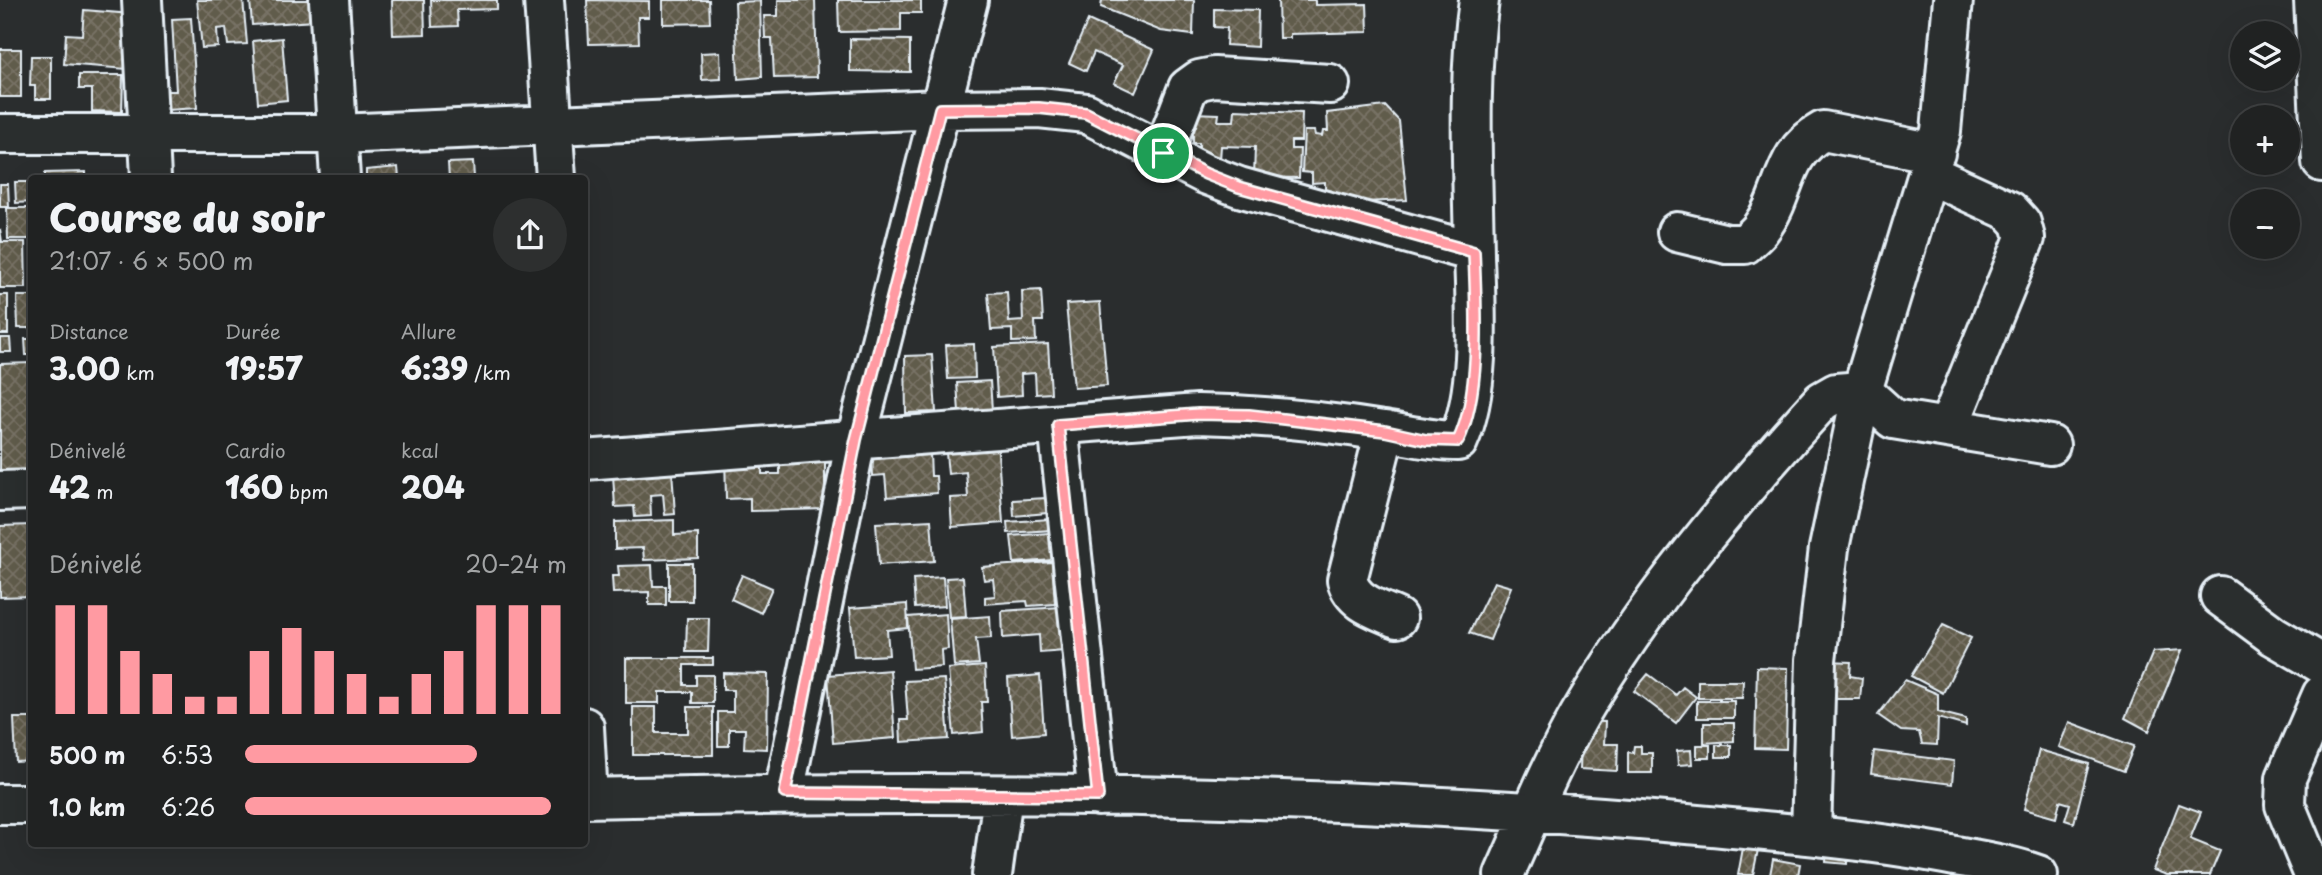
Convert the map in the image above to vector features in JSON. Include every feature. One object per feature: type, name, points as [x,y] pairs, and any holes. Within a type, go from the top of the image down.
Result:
[{"type":"street","points":[[142,0],[151,175]]},
{"type":"street","points":[[329,0],[340,175]]},
{"type":"street","points":[[544,0],[555,175]]},
{"type":"street","points":[[785,793],[856,440],[968,0]]},
{"type":"street","points":[[588,460],[1211,414],[1249,415],[1385,431],[1426,440],[1458,441],[1465,427],[1475,351],[1473,70],[1479,0]]},
{"type":"street","points":[[1811,834],[1821,601],[1861,391],[1941,131],[1952,38],[1953,0]]},
{"type":"street","points":[[2314,0],[2322,162]]},
{"type":"street","points":[[1163,153],[1188,88],[1199,80],[1214,77],[1330,84]]},
{"type":"street","points":[[0,134],[337,134],[940,109],[1039,108],[1086,113],[1163,153],[1239,187],[1474,252]]},
{"type":"street","points":[[1677,232],[1727,244],[1745,244],[1762,228],[1796,152],[1809,138],[1823,131],[1932,164],[2010,211],[2021,223],[2025,238],[1948,428]]},
{"type":"street","points":[[1504,875],[1579,717],[1667,584],[1723,512],[1822,401],[1836,393],[1861,391],[1893,419],[2050,445]]},
{"type":"street","points":[[1058,425],[1098,796]]},
{"type":"street","points":[[1385,431],[1347,580],[1349,591],[1358,600],[1397,618]]},
{"type":"street","points":[[0,491],[28,490]]},
{"type":"street","points":[[2220,596],[2274,636],[2322,664]]},
{"type":"street","points":[[2314,875],[2285,805],[2286,778],[2322,695]]},
{"type":"street","points":[[588,798],[785,793],[1098,796],[1534,811],[1811,834],[1902,861],[2020,868],[2038,875]]},
{"type":"street","points":[[992,875],[1003,796]]},
{"type":"street","points":[[0,804],[28,804]]},
{"type":"building","points":[[197,0],[243,0],[247,44],[228,45],[226,28],[217,29],[218,47],[202,48]]},
{"type":"building","points":[[250,0],[314,0],[315,21],[252,25]]},
{"type":"building","points":[[392,0],[424,0],[425,34],[393,35]]},
{"type":"building","points":[[431,0],[497,0],[497,9],[457,10],[458,26],[432,27]]},
{"type":"building","points":[[587,0],[649,1],[649,17],[638,17],[639,43],[589,44]]},
{"type":"building","points":[[663,0],[709,0],[710,23],[663,24]]},
{"type":"building","points":[[778,0],[815,0],[817,77],[774,78],[772,38],[765,38],[764,16],[778,16]]},
{"type":"building","points":[[838,0],[921,0],[921,13],[901,13],[901,31],[839,32]]},
{"type":"building","points":[[1102,0],[1194,0],[1193,35],[1161,31],[1101,7]]},
{"type":"building","points":[[1278,0],[1315,0],[1315,5],[1367,4],[1368,32],[1290,34],[1290,38],[1279,38]]},
{"type":"building","points":[[760,1],[762,77],[738,79],[735,2]]},
{"type":"building","points":[[1214,9],[1258,10],[1257,47],[1226,45],[1227,28],[1214,27]]},
{"type":"building","points":[[84,10],[131,14],[127,69],[64,64],[66,34],[82,35]]},
{"type":"building","points":[[191,18],[197,108],[167,110],[166,91],[176,91],[172,19]]},
{"type":"building","points":[[1088,20],[1154,50],[1135,93],[1114,83],[1123,65],[1094,52],[1086,71],[1069,63]]},
{"type":"building","points":[[282,38],[287,100],[258,103],[253,41]]},
{"type":"building","points":[[850,39],[910,40],[910,72],[850,71]]},
{"type":"building","points":[[0,49],[21,49],[21,97],[0,97]]},
{"type":"building","points":[[720,52],[721,79],[702,80],[701,53]]},
{"type":"building","points":[[31,56],[51,56],[51,99],[35,99],[35,86],[30,86]]},
{"type":"building","points":[[79,75],[123,75],[122,112],[92,111],[92,89],[79,89]]},
{"type":"building","points":[[1385,106],[1399,121],[1407,200],[1342,203],[1342,195],[1325,191],[1325,182],[1312,183],[1312,173],[1302,172],[1304,131],[1314,131],[1315,135],[1322,136],[1323,131],[1328,131],[1327,113]]},
{"type":"building","points":[[1235,110],[1302,113],[1301,141],[1291,141],[1291,149],[1300,149],[1299,178],[1254,177],[1255,147],[1221,146],[1220,160],[1199,160],[1199,143],[1193,143],[1193,113],[1219,114],[1218,121],[1234,121]]},
{"type":"building","points":[[473,162],[474,175],[449,175],[448,163]]},
{"type":"building","points":[[398,167],[399,175],[366,175],[366,170]]},
{"type":"building","points":[[86,172],[86,175],[45,175]]},
{"type":"building","points":[[15,182],[28,182],[28,202],[16,203]]},
{"type":"building","points":[[0,184],[8,184],[9,207],[0,207]]},
{"type":"building","points":[[7,208],[28,208],[28,239],[8,239]]},
{"type":"building","points":[[0,229],[2,242],[25,242],[26,288],[0,288]]},
{"type":"building","points":[[1041,290],[1043,321],[1035,321],[1036,341],[1012,342],[1012,329],[991,330],[988,293],[1007,292],[1009,322],[1023,321],[1022,291]]},
{"type":"building","points":[[0,295],[8,295],[8,334],[0,334]]},
{"type":"building","points":[[17,296],[28,296],[28,328],[18,328]]},
{"type":"building","points":[[1100,302],[1107,386],[1074,388],[1066,304]]},
{"type":"building","points":[[0,338],[10,338],[11,352],[0,352]]},
{"type":"building","points":[[25,339],[28,339],[28,355]]},
{"type":"building","points":[[974,344],[975,378],[948,379],[946,345]]},
{"type":"building","points":[[1048,344],[1051,393],[1036,394],[1035,373],[1021,374],[1022,395],[997,397],[994,347]]},
{"type":"building","points":[[932,355],[936,412],[906,413],[905,356]]},
{"type":"building","points":[[28,363],[28,472],[0,473],[0,364]]},
{"type":"building","points":[[990,381],[992,410],[959,412],[957,383]]},
{"type":"building","points":[[997,439],[1003,523],[952,527],[950,498],[968,497],[966,472],[948,474],[945,443]]},
{"type":"building","points":[[825,452],[825,509],[750,511],[750,498],[726,499],[725,453],[762,453],[762,474],[780,474],[780,453]]},
{"type":"building","points":[[930,453],[931,476],[936,476],[937,493],[887,497],[885,475],[873,476],[872,457]]},
{"type":"building","points":[[672,470],[675,514],[665,515],[663,494],[650,495],[651,516],[635,517],[634,506],[615,507],[613,475]]},
{"type":"building","points":[[1046,498],[1047,513],[1014,516],[1013,500]]},
{"type":"building","points":[[1050,519],[1051,530],[1008,533],[1007,522]]},
{"type":"building","points":[[674,520],[674,535],[698,534],[698,558],[644,560],[643,548],[615,549],[615,522]]},
{"type":"building","points":[[931,520],[934,561],[879,565],[876,523]]},
{"type":"building","points":[[28,525],[28,596],[0,597],[0,526]]},
{"type":"building","points":[[1063,532],[1065,559],[1014,563],[1011,536]]},
{"type":"building","points":[[1052,562],[1055,604],[1028,606],[1027,601],[985,604],[985,597],[995,596],[993,579],[984,580],[982,567]]},
{"type":"building","points":[[669,563],[692,563],[692,601],[669,601]]},
{"type":"building","points":[[652,565],[653,586],[666,586],[666,605],[649,605],[649,592],[613,593],[612,576],[619,576],[618,566]]},
{"type":"building","points":[[742,575],[772,588],[761,613],[731,599]]},
{"type":"building","points":[[943,577],[945,606],[915,608],[913,579]]},
{"type":"building","points":[[963,577],[966,616],[949,617],[946,578]]},
{"type":"building","points":[[1494,582],[1511,587],[1490,640],[1469,633]]},
{"type":"building","points":[[907,604],[908,628],[887,630],[889,655],[854,657],[850,608]]},
{"type":"building","points":[[1061,607],[1064,651],[1040,653],[1039,635],[1003,638],[1002,611]]},
{"type":"building","points":[[946,614],[948,649],[941,650],[942,667],[912,669],[908,617]]},
{"type":"building","points":[[990,616],[991,638],[976,639],[979,664],[954,666],[950,619]]},
{"type":"building","points":[[687,618],[709,618],[708,652],[686,652]]},
{"type":"building","points":[[1943,625],[1971,638],[1943,693],[1911,676]]},
{"type":"building","points":[[2182,650],[2149,731],[2125,718],[2153,652]]},
{"type":"building","points":[[626,658],[713,658],[713,665],[684,665],[684,685],[696,685],[696,675],[713,675],[713,703],[692,703],[692,692],[659,692],[659,703],[626,703]]},
{"type":"building","points":[[1827,661],[1851,662],[1850,676],[1862,678],[1860,699],[1824,699]]},
{"type":"building","points":[[985,666],[987,702],[981,702],[983,732],[954,735],[948,669]]},
{"type":"building","points":[[1757,667],[1788,668],[1786,749],[1755,748]]},
{"type":"building","points":[[890,670],[895,738],[833,743],[828,675]]},
{"type":"building","points":[[723,673],[768,674],[767,749],[744,748],[745,729],[729,729],[729,746],[718,746],[718,712],[733,712],[733,690],[723,690]]},
{"type":"building","points":[[1648,674],[1676,695],[1683,687],[1696,697],[1676,723],[1634,691]]},
{"type":"building","points":[[1040,675],[1044,733],[1012,736],[1008,678]]},
{"type":"building","points":[[944,679],[949,739],[901,742],[900,720],[908,720],[905,681]]},
{"type":"building","points":[[1905,680],[1938,694],[1938,712],[1966,719],[1966,726],[1938,718],[1937,745],[1922,744],[1919,732],[1901,731],[1878,715]]},
{"type":"building","points":[[1698,681],[1743,681],[1742,698],[1698,698]]},
{"type":"building","points":[[1697,701],[1734,701],[1734,718],[1697,718]]},
{"type":"building","points":[[633,707],[656,707],[656,733],[688,733],[688,707],[713,707],[713,755],[633,755]]},
{"type":"building","points":[[14,718],[28,718],[28,761],[16,762]]},
{"type":"building","points":[[1582,721],[1605,722],[1604,744],[1618,744],[1617,771],[1580,769]]},
{"type":"building","points":[[2069,722],[2134,746],[2124,771],[2059,747]]},
{"type":"building","points":[[1704,723],[1734,723],[1734,741],[1704,743]]},
{"type":"building","points":[[1697,745],[1710,745],[1710,758],[1697,758]]},
{"type":"building","points":[[1716,745],[1731,745],[1731,757],[1716,757]]},
{"type":"building","points":[[1634,746],[1641,746],[1641,753],[1652,753],[1652,773],[1628,773],[1628,752],[1633,753]]},
{"type":"building","points":[[1691,750],[1692,764],[1678,765],[1677,751]]},
{"type":"building","points":[[2039,750],[2089,764],[2074,823],[2065,820],[2070,804],[2060,801],[2056,818],[2024,809]]},
{"type":"building","points":[[1874,751],[1954,761],[1952,784],[1871,774]]},
{"type":"building","points":[[2179,804],[2201,812],[2190,839],[2220,851],[2210,875],[2167,875],[2153,870]]},
{"type":"building","points":[[1745,837],[1760,839],[1753,875],[1738,875]]},
{"type":"building","points":[[1827,845],[1848,845],[1847,864],[1826,862]]},
{"type":"building","points":[[1773,859],[1800,864],[1798,875],[1770,875]]},
{"type":"route","points":[[1039,108],[1086,113],[1163,153],[1239,187],[1474,252],[1475,351],[1465,427],[1458,441],[1426,440],[1385,431],[1249,415],[1198,414],[1058,425],[1098,796],[785,793],[856,440],[940,109],[1039,108]]}]
